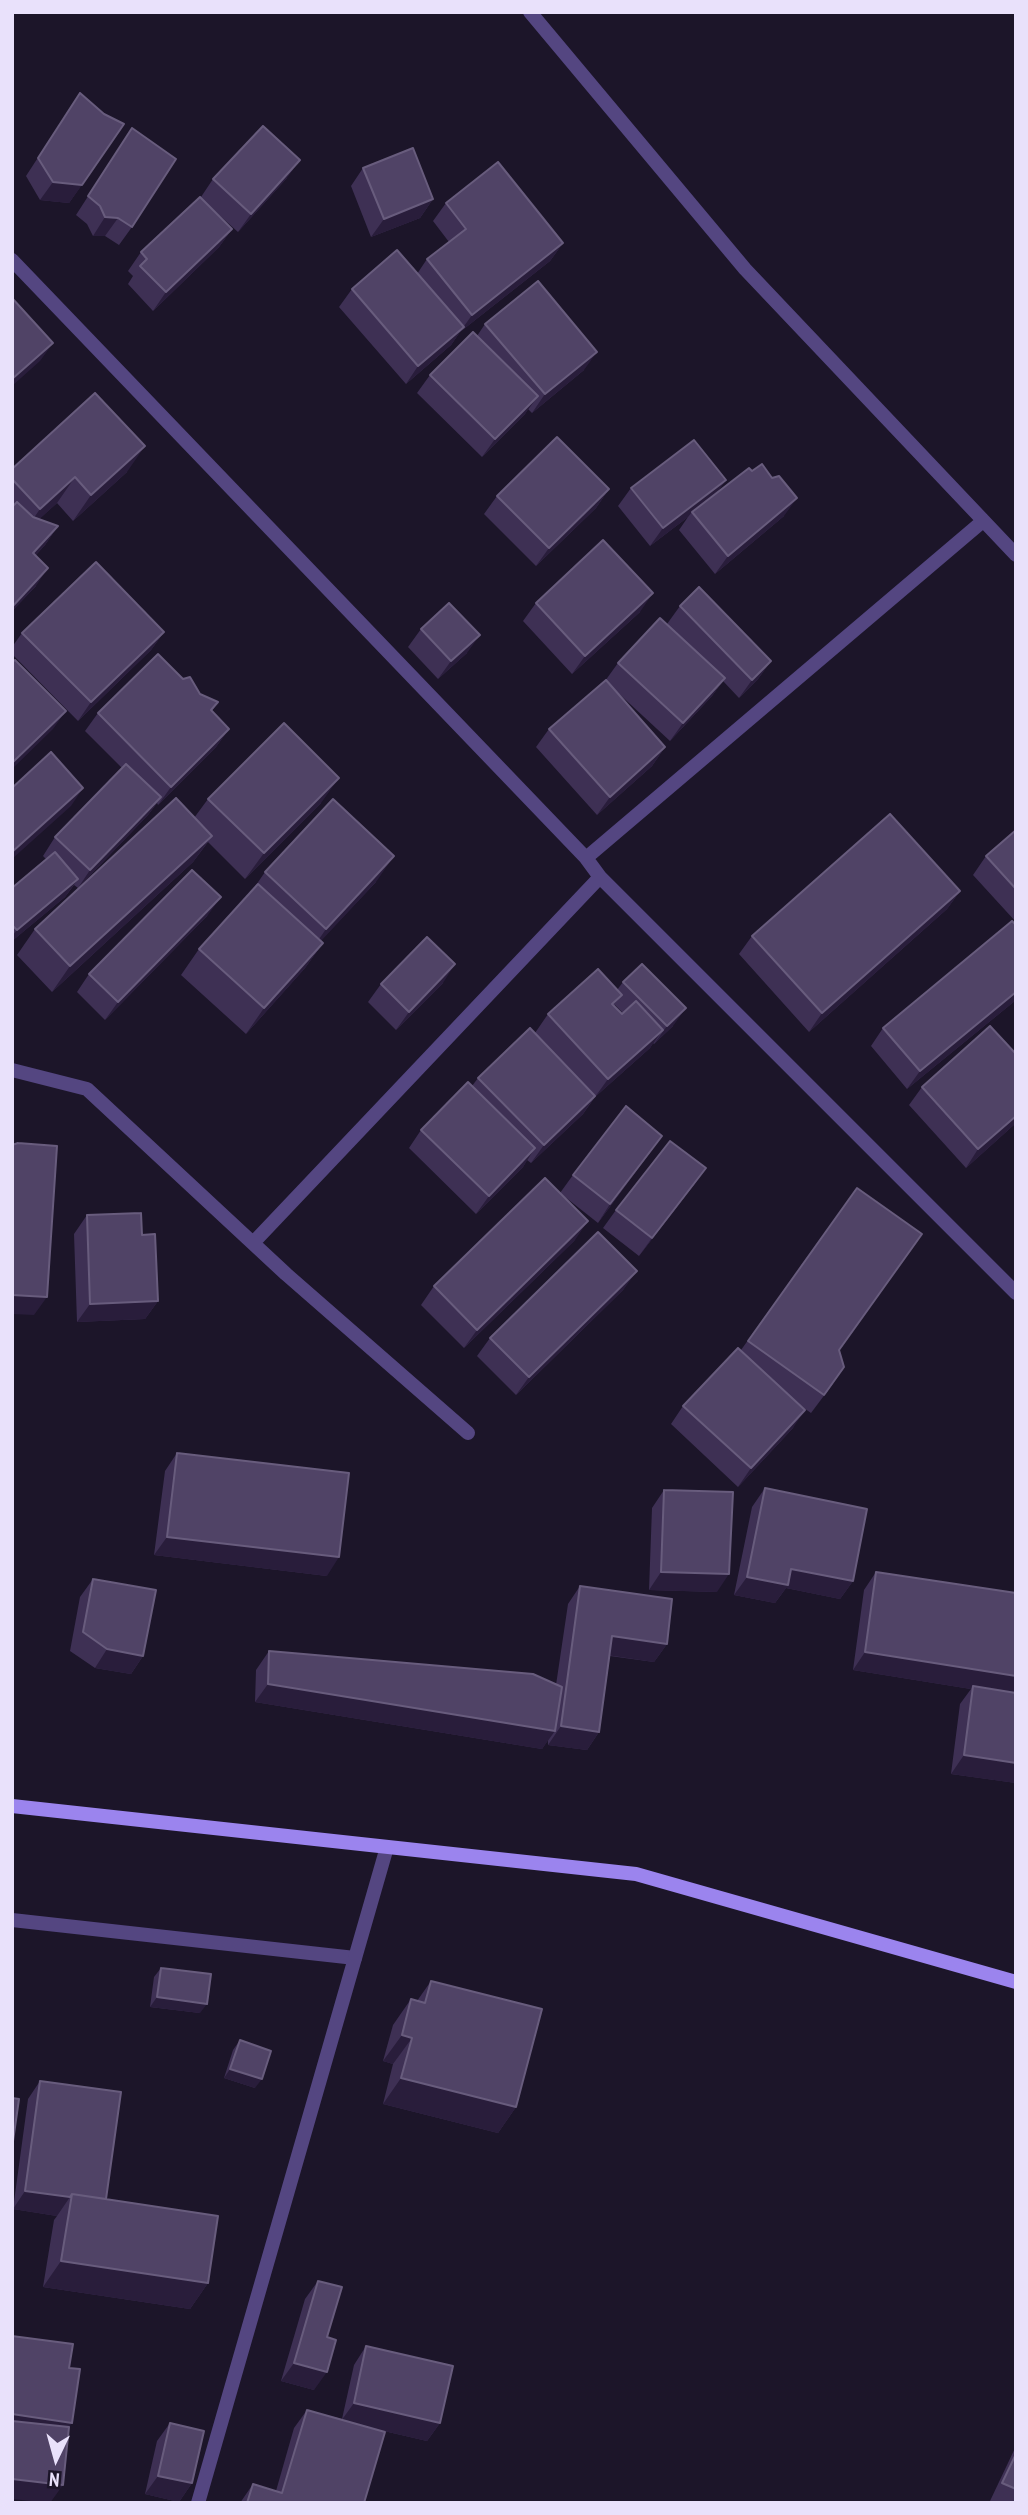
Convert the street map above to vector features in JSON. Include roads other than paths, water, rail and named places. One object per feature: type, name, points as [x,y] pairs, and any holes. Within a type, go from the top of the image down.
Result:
[{"type":"main road","points":[[12,1806],[636,1874],[1016,1982]]},
{"type":"street","points":[[530,12],[744,269],[1016,555]]},
{"type":"street","points":[[12,260],[586,858],[600,877],[1016,1293]]},
{"type":"street","points":[[586,858],[983,521]]},
{"type":"street","points":[[253,1243],[600,877]]},
{"type":"street","points":[[12,1070],[87,1089],[253,1243],[468,1433]]},
{"type":"street","points":[[198,2503],[387,1847]]},
{"type":"street","points":[[12,1920],[355,1958]]}]
